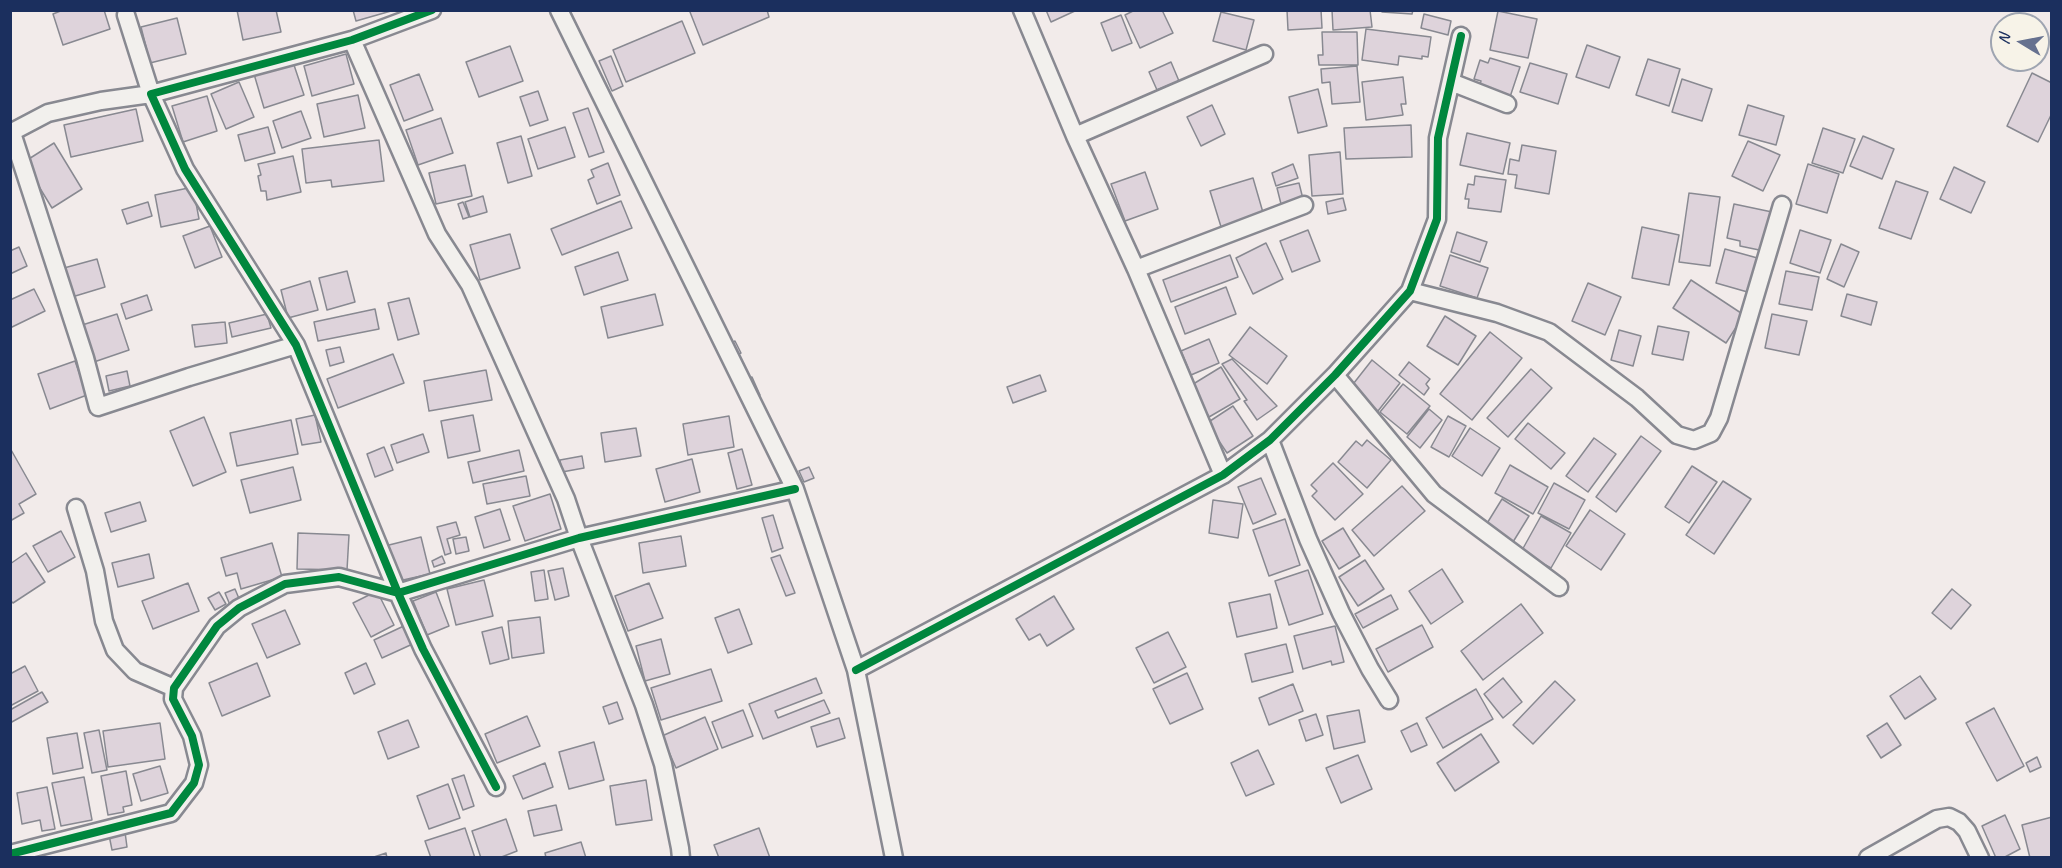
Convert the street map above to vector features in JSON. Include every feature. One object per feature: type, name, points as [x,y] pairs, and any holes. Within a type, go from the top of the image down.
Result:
[{"type":"street","points":[[296,345],[98,407],[85,358],[11,133],[48,113],[101,101],[151,94],[352,40],[432,10]]},
{"type":"street","points":[[559,10],[795,489],[855,670],[894,858]]},
{"type":"street","points":[[1022,10],[1075,136],[1136,268],[1223,475]]},
{"type":"street","points":[[126,15],[151,94],[185,169],[296,345],[423,649],[496,787]]},
{"type":"street","points":[[855,670],[1223,475],[1270,440],[1335,375],[1410,291],[1437,219],[1438,138],[1461,36]]},
{"type":"street","points":[[352,40],[437,234],[470,285],[557,476],[644,705],[663,764],[681,848],[681,858]]},
{"type":"street","points":[[1075,136],[1264,54]]},
{"type":"street","points":[[1451,82],[1508,104]]},
{"type":"street","points":[[1136,268],[1304,205]]},
{"type":"street","points":[[1410,291],[1497,313],[1549,332],[1637,398],[1677,435],[1694,440],[1711,433],[1719,418],[1782,205]]},
{"type":"street","points":[[1335,375],[1434,494],[1559,587]]},
{"type":"street","points":[[1270,440],[1308,539],[1341,612],[1370,669],[1389,700]]},
{"type":"street","points":[[10,854],[171,813],[194,783],[199,765],[192,736],[173,699],[174,688],[217,626],[239,608],[285,584],[339,577],[398,593],[579,538],[795,489]]},
{"type":"street","points":[[76,508],[95,571],[104,621],[115,650],[135,671],[174,688]]},
{"type":"street","points":[[1869,858],[1937,819],[1949,817],[1959,822],[1967,831],[1980,858]]},
{"type":"building","points":[[63,10],[104,10],[110,29],[63,45],[53,14]]},
{"type":"building","points":[[237,10],[276,10],[281,32],[243,40]]},
{"type":"building","points":[[353,10],[391,10],[391,11],[356,21]]},
{"type":"building","points":[[693,10],[767,10],[769,17],[703,45],[690,12]]},
{"type":"building","points":[[1046,10],[1077,10],[1051,22]]},
{"type":"building","points":[[1135,10],[1162,10],[1173,33],[1140,48],[1125,15]]},
{"type":"building","points":[[1287,10],[1321,10],[1322,28],[1288,30]]},
{"type":"building","points":[[1332,10],[1370,10],[1372,27],[1333,30]]},
{"type":"building","points":[[1382,10],[1413,10],[1412,14],[1382,12]]},
{"type":"building","points":[[1498,11],[1537,19],[1528,58],[1490,50]]},
{"type":"building","points":[[1221,12],[1254,20],[1246,50],[1213,41]]},
{"type":"building","points":[[1424,14],[1451,21],[1448,35],[1421,28]]},
{"type":"building","points":[[1121,15],[1132,43],[1112,51],[1101,23]]},
{"type":"building","points":[[177,18],[186,54],[150,63],[141,27]]},
{"type":"building","points":[[682,21],[695,53],[626,82],[613,50]]},
{"type":"building","points":[[1366,29],[1431,37],[1428,57],[1422,56],[1422,59],[1399,56],[1398,65],[1362,60]]},
{"type":"building","points":[[1322,32],[1357,32],[1358,65],[1319,65],[1318,55],[1323,55]]},
{"type":"building","points":[[1587,45],[1620,57],[1609,88],[1576,77]]},
{"type":"building","points":[[510,46],[523,81],[479,97],[466,62]]},
{"type":"building","points":[[346,54],[354,84],[312,96],[304,66]]},
{"type":"building","points":[[611,56],[623,86],[612,91],[599,61]]},
{"type":"building","points":[[1490,58],[1520,67],[1509,100],[1478,90],[1481,81],[1474,79],[1480,60],[1488,63]]},
{"type":"building","points":[[1648,59],[1680,69],[1669,106],[1636,95]]},
{"type":"building","points":[[293,62],[304,95],[264,108],[254,74]]},
{"type":"building","points":[[1171,62],[1179,81],[1157,90],[1149,72]]},
{"type":"building","points":[[1530,63],[1567,74],[1558,104],[1520,92]]},
{"type":"building","points":[[1357,66],[1360,102],[1332,104],[1330,82],[1322,83],[1321,69]]},
{"type":"building","points":[[2032,73],[2052,83],[2052,113],[2038,142],[2007,126]]},
{"type":"building","points":[[419,74],[433,110],[404,121],[390,85]]},
{"type":"building","points":[[1403,77],[1406,104],[1401,104],[1403,115],[1366,120],[1362,82]]},
{"type":"building","points":[[1682,79],[1712,89],[1702,121],[1672,112]]},
{"type":"building","points":[[239,82],[254,117],[226,129],[211,94]]},
{"type":"building","points":[[1318,89],[1327,126],[1298,133],[1289,97]]},
{"type":"building","points":[[538,91],[548,120],[530,126],[520,97]]},
{"type":"building","points":[[358,95],[365,128],[324,137],[317,104]]},
{"type":"building","points":[[207,96],[217,131],[183,142],[172,106]]},
{"type":"building","points":[[1212,105],[1225,134],[1201,146],[1187,117]]},
{"type":"building","points":[[1748,105],[1784,116],[1776,145],[1739,135]]},
{"type":"building","points":[[588,108],[604,152],[589,157],[573,113]]},
{"type":"building","points":[[136,109],[143,141],[71,157],[64,125]]},
{"type":"building","points":[[301,111],[311,138],[282,148],[273,121]]},
{"type":"building","points":[[441,118],[453,153],[418,165],[406,130]]},
{"type":"building","points":[[1411,125],[1412,157],[1346,159],[1344,128]]},
{"type":"building","points":[[268,127],[275,153],[245,161],[238,135]]},
{"type":"building","points":[[565,127],[575,157],[538,169],[528,139]]},
{"type":"building","points":[[1823,128],[1855,139],[1843,173],[1812,163]]},
{"type":"building","points":[[1467,133],[1510,143],[1503,174],[1460,165]]},
{"type":"building","points":[[521,136],[532,176],[508,183],[497,143]]},
{"type":"building","points":[[1863,136],[1894,149],[1882,179],[1850,166]]},
{"type":"building","points":[[379,140],[384,181],[332,187],[331,180],[306,183],[302,149]]},
{"type":"building","points":[[1748,141],[1780,155],[1763,191],[1732,176]]},
{"type":"building","points":[[54,143],[82,189],[52,208],[24,162]]},
{"type":"building","points":[[1522,145],[1556,151],[1549,194],[1515,188],[1517,175],[1508,174],[1510,159],[1519,161]]},
{"type":"building","points":[[1340,152],[1343,194],[1312,196],[1309,155]]},
{"type":"building","points":[[293,156],[301,192],[267,200],[266,191],[261,191],[258,164]]},
{"type":"building","points":[[608,163],[620,195],[597,204],[588,180],[594,177],[591,170]]},
{"type":"building","points":[[1293,164],[1298,178],[1276,186],[1272,173]]},
{"type":"building","points":[[1808,164],[1839,174],[1827,213],[1796,204]]},
{"type":"building","points":[[465,165],[472,196],[436,204],[429,173]]},
{"type":"building","points":[[1954,167],[1985,182],[1971,213],[1940,199]]},
{"type":"building","points":[[1145,172],[1158,209],[1125,221],[1111,184]]},
{"type":"building","points":[[1475,176],[1506,180],[1501,212],[1468,208],[1469,199],[1465,199],[1468,184],[1474,185]]},
{"type":"building","points":[[1253,178],[1264,216],[1222,230],[1210,191]]},
{"type":"building","points":[[1896,181],[1928,192],[1911,239],[1879,228]]},
{"type":"building","points":[[1299,183],[1303,199],[1281,204],[1277,188]]},
{"type":"building","points":[[193,187],[199,219],[161,227],[155,195]]},
{"type":"building","points":[[1689,193],[1720,197],[1710,266],[1679,262]]},
{"type":"building","points":[[483,196],[487,212],[470,217],[465,202]]},
{"type":"building","points":[[1343,198],[1346,210],[1328,214],[1326,202]]},
{"type":"building","points":[[621,201],[632,228],[562,255],[551,229]]},
{"type":"building","points":[[148,202],[152,216],[127,224],[122,210]]},
{"type":"building","points":[[463,202],[469,217],[463,219],[458,204]]},
{"type":"building","points":[[1734,204],[1772,212],[1764,251],[1740,246],[1740,241],[1727,238]]},
{"type":"building","points":[[210,226],[222,257],[195,268],[183,236]]},
{"type":"building","points":[[1642,227],[1679,235],[1669,285],[1632,278]]},
{"type":"building","points":[[1308,230],[1320,261],[1292,272],[1280,241]]},
{"type":"building","points":[[1800,230],[1831,240],[1820,273],[1790,263]]},
{"type":"building","points":[[1457,232],[1487,242],[1480,262],[1451,252]]},
{"type":"building","points":[[510,234],[520,268],[480,280],[470,245]]},
{"type":"building","points":[[1266,243],[1283,279],[1253,294],[1236,258]]},
{"type":"building","points":[[1841,244],[1859,252],[1844,287],[1827,279]]},
{"type":"building","points":[[19,247],[27,266],[10,274],[10,251]]},
{"type":"building","points":[[1725,249],[1761,259],[1751,293],[1716,283]]},
{"type":"building","points":[[618,252],[628,280],[584,295],[575,267]]},
{"type":"building","points":[[1230,255],[1238,277],[1171,302],[1163,280]]},
{"type":"building","points":[[1450,255],[1488,268],[1477,298],[1440,286]]},
{"type":"building","points":[[97,259],[105,287],[72,297],[64,268]]},
{"type":"building","points":[[347,271],[355,302],[327,310],[319,278]]},
{"type":"building","points":[[1786,271],[1819,277],[1812,310],[1779,304]]},
{"type":"building","points":[[1691,280],[1744,315],[1726,343],[1673,308]]},
{"type":"building","points":[[310,281],[318,310],[288,318],[281,290]]},
{"type":"building","points":[[1588,283],[1621,297],[1605,335],[1572,321]]},
{"type":"building","points":[[1226,287],[1236,314],[1185,334],[1175,307]]},
{"type":"building","points":[[34,289],[45,311],[10,328],[10,300]]},
{"type":"building","points":[[655,294],[663,325],[608,338],[601,307]]},
{"type":"building","points":[[1847,294],[1877,302],[1871,325],[1841,316]]},
{"type":"building","points":[[147,295],[152,310],[126,319],[121,304]]},
{"type":"building","points":[[409,298],[419,334],[398,340],[388,303]]},
{"type":"building","points":[[375,309],[379,329],[318,341],[314,322]]},
{"type":"building","points":[[117,314],[129,350],[91,363],[79,326]]},
{"type":"building","points":[[267,314],[271,328],[232,337],[229,323]]},
{"type":"building","points":[[1772,314],[1807,321],[1799,355],[1765,348]]},
{"type":"building","points":[[1445,316],[1476,336],[1458,365],[1427,346]]},
{"type":"building","points":[[225,322],[227,343],[195,347],[192,325]]},
{"type":"building","points":[[1658,326],[1689,332],[1683,360],[1652,354]]},
{"type":"building","points":[[1250,327],[1287,356],[1267,384],[1229,355]]},
{"type":"building","points":[[1619,330],[1641,336],[1633,366],[1611,360]]},
{"type":"building","points":[[1490,332],[1522,358],[1472,420],[1440,394]]},
{"type":"building","points":[[1209,339],[1219,363],[1191,375],[1181,351]]},
{"type":"building","points":[[735,341],[741,353],[734,356],[729,344]]},
{"type":"building","points":[[340,347],[344,362],[330,366],[326,350]]},
{"type":"building","points":[[393,354],[404,383],[338,408],[327,379]]},
{"type":"building","points":[[1232,359],[1277,406],[1257,420],[1244,401],[1247,400],[1222,364]]},
{"type":"building","points":[[1372,360],[1400,383],[1378,411],[1350,388]]},
{"type":"building","points":[[75,361],[87,395],[50,409],[38,374]]},
{"type":"building","points":[[1409,362],[1430,379],[1426,384],[1429,388],[1424,395],[1399,375]]},
{"type":"building","points":[[1221,367],[1240,399],[1209,417],[1190,386]]},
{"type":"building","points":[[1531,369],[1552,388],[1508,437],[1487,418]]},
{"type":"building","points":[[486,370],[492,400],[429,411],[424,381]]},
{"type":"building","points":[[127,371],[130,386],[109,391],[106,376]]},
{"type":"building","points":[[1040,375],[1046,391],[1013,403],[1007,387]]},
{"type":"building","points":[[752,377],[760,395],[753,397],[746,380]]},
{"type":"building","points":[[1403,384],[1430,406],[1407,434],[1380,412]]},
{"type":"building","points":[[1233,406],[1253,436],[1227,453],[1207,423]]},
{"type":"building","points":[[1429,409],[1442,420],[1420,448],[1407,437]]},
{"type":"building","points":[[315,415],[321,442],[302,445],[296,419]]},
{"type":"building","points":[[473,415],[480,451],[448,458],[441,421]]},
{"type":"building","points":[[729,416],[734,447],[688,455],[683,424]]},
{"type":"building","points":[[1448,416],[1466,426],[1449,457],[1431,447]]},
{"type":"building","points":[[204,417],[226,472],[193,486],[170,431]]},
{"type":"building","points":[[291,420],[298,454],[237,466],[230,433]]},
{"type":"building","points":[[1528,423],[1565,453],[1551,469],[1515,439]]},
{"type":"building","points":[[636,428],[641,456],[605,462],[601,433]]},
{"type":"building","points":[[1470,428],[1500,448],[1482,476],[1452,456]]},
{"type":"building","points":[[423,434],[429,452],[397,463],[391,445]]},
{"type":"building","points":[[1641,436],[1661,451],[1616,512],[1596,497]]},
{"type":"building","points":[[1594,438],[1616,454],[1588,492],[1566,476]]},
{"type":"building","points":[[1367,440],[1391,460],[1367,488],[1338,462],[1356,441],[1362,446]]},
{"type":"building","points":[[384,447],[393,470],[375,477],[367,454]]},
{"type":"building","points":[[10,448],[36,494],[19,504],[24,513],[10,521]]},
{"type":"building","points":[[742,449],[752,485],[737,489],[728,453]]},
{"type":"building","points":[[519,450],[524,471],[473,483],[468,462]]},
{"type":"building","points":[[582,456],[584,468],[562,472],[560,460]]},
{"type":"building","points":[[692,459],[700,492],[665,502],[656,469]]},
{"type":"building","points":[[1333,463],[1363,494],[1335,520],[1312,496],[1317,491],[1311,485]]},
{"type":"building","points":[[1510,465],[1548,487],[1533,514],[1495,493]]},
{"type":"building","points":[[1692,466],[1717,482],[1689,523],[1665,507]]},
{"type":"building","points":[[293,467],[301,500],[250,513],[241,480]]},
{"type":"building","points":[[809,467],[814,478],[804,482],[799,471]]},
{"type":"building","points":[[526,476],[530,496],[487,504],[483,484]]},
{"type":"building","points":[[1261,478],[1276,514],[1253,524],[1238,487]]},
{"type":"building","points":[[1723,481],[1751,499],[1714,554],[1686,535]]},
{"type":"building","points":[[1554,483],[1585,500],[1569,529],[1538,513]]},
{"type":"building","points":[[1402,486],[1425,511],[1374,556],[1352,530]]},
{"type":"building","points":[[550,494],[561,529],[525,541],[513,506]]},
{"type":"building","points":[[1502,499],[1529,516],[1513,542],[1486,525]]},
{"type":"building","points":[[1213,500],[1243,504],[1238,538],[1209,533]]},
{"type":"building","points":[[140,502],[146,521],[111,532],[105,513]]},
{"type":"building","points":[[500,509],[510,540],[484,548],[475,517]]},
{"type":"building","points":[[1590,510],[1625,534],[1601,570],[1566,546]]},
{"type":"building","points":[[773,515],[783,548],[772,552],[762,518]]},
{"type":"building","points":[[1541,516],[1571,533],[1551,568],[1521,552]]},
{"type":"building","points":[[1285,519],[1300,565],[1269,576],[1253,530]]},
{"type":"building","points":[[456,522],[460,535],[447,539],[451,553],[445,555],[437,527]]},
{"type":"building","points":[[1343,528],[1360,556],[1339,569],[1322,541]]},
{"type":"building","points":[[61,531],[75,557],[48,572],[33,546]]},
{"type":"building","points":[[298,533],[349,535],[347,570],[297,569]]},
{"type":"building","points":[[681,536],[686,566],[643,573],[639,543]]},
{"type":"building","points":[[421,537],[430,574],[394,582],[385,546]]},
{"type":"building","points":[[466,537],[469,551],[456,554],[453,539]]},
{"type":"building","points":[[272,543],[282,577],[241,589],[237,573],[226,576],[221,558]]},
{"type":"building","points":[[26,553],[45,582],[13,603],[10,600],[10,564]]},
{"type":"building","points":[[149,554],[154,578],[118,587],[112,563]]},
{"type":"building","points":[[780,555],[795,593],[786,596],[771,558]]},
{"type":"building","points":[[442,556],[445,563],[434,567],[432,561]]},
{"type":"building","points":[[1365,560],[1384,589],[1358,606],[1339,577]]},
{"type":"building","points":[[563,568],[569,596],[555,600],[548,571]]},
{"type":"building","points":[[1442,569],[1463,602],[1431,624],[1409,591]]},
{"type":"building","points":[[544,570],[548,599],[535,601],[531,572]]},
{"type":"building","points":[[1308,570],[1323,614],[1289,625],[1275,581]]},
{"type":"building","points":[[484,580],[493,616],[456,625],[447,589]]},
{"type":"building","points":[[188,583],[199,611],[153,629],[142,601]]},
{"type":"building","points":[[649,583],[663,618],[628,631],[615,596]]},
{"type":"building","points":[[235,589],[240,601],[230,605],[225,593]]},
{"type":"building","points":[[1952,589],[1971,605],[1951,629],[1932,613]]},
{"type":"building","points":[[377,591],[394,625],[371,637],[353,603]]},
{"type":"building","points":[[219,592],[226,604],[215,610],[208,598]]},
{"type":"building","points":[[436,592],[449,626],[427,635],[413,601]]},
{"type":"building","points":[[1270,594],[1277,628],[1237,637],[1229,603]]},
{"type":"building","points":[[1391,595],[1398,609],[1363,628],[1355,614]]},
{"type":"building","points":[[1054,596],[1074,629],[1047,646],[1040,634],[1029,640],[1016,619]]},
{"type":"building","points":[[1521,604],[1543,633],[1483,680],[1461,651]]},
{"type":"building","points":[[739,609],[752,644],[728,653],[715,618]]},
{"type":"building","points":[[285,610],[300,644],[267,658],[252,624]]},
{"type":"building","points":[[540,617],[544,653],[512,658],[508,621]]},
{"type":"building","points":[[408,624],[417,642],[382,658],[374,640]]},
{"type":"building","points":[[1422,625],[1433,647],[1388,672],[1376,649]]},
{"type":"building","points":[[1335,626],[1344,662],[1332,665],[1331,661],[1303,669],[1294,636]]},
{"type":"building","points":[[502,627],[509,659],[490,664],[482,632]]},
{"type":"building","points":[[1168,632],[1186,667],[1154,683],[1136,648]]},
{"type":"building","points":[[661,639],[670,674],[645,681],[636,646]]},
{"type":"building","points":[[1286,644],[1293,672],[1252,682],[1245,654]]},
{"type":"building","points":[[257,663],[270,696],[222,716],[209,683]]},
{"type":"building","points":[[366,663],[375,684],[354,694],[345,673]]},
{"type":"building","points":[[25,666],[38,691],[10,706],[10,674]]},
{"type":"building","points":[[711,669],[722,701],[661,720],[651,688]]},
{"type":"building","points":[[1187,673],[1203,709],[1170,724],[1153,689]]},
{"type":"building","points":[[1920,676],[1936,699],[1905,719],[1890,696]]},
{"type":"building","points":[[816,678],[822,693],[775,711],[778,718],[824,700],[830,713],[763,739],[749,704]]},
{"type":"building","points":[[1503,678],[1522,702],[1503,718],[1484,694]]},
{"type":"building","points":[[1555,681],[1575,700],[1533,744],[1513,725]]},
{"type":"building","points":[[1293,684],[1303,711],[1269,725],[1259,698]]},
{"type":"building","points":[[1476,689],[1493,719],[1443,748],[1426,718]]},
{"type":"building","points":[[42,692],[48,702],[10,723],[10,710]]},
{"type":"building","points":[[617,702],[623,719],[609,724],[603,707]]},
{"type":"building","points":[[1994,708],[2024,766],[1997,781],[1966,723]]},
{"type":"building","points":[[743,710],[753,736],[722,748],[712,722]]},
{"type":"building","points":[[1359,710],[1365,742],[1334,749],[1327,716]]},
{"type":"building","points":[[1316,714],[1323,735],[1306,741],[1299,720]]},
{"type":"building","points":[[527,716],[540,746],[497,763],[485,734]]},
{"type":"building","points":[[705,717],[718,749],[676,768],[662,736]]},
{"type":"building","points":[[839,718],[845,738],[817,747],[811,727]]},
{"type":"building","points":[[408,720],[419,747],[388,759],[378,732]]},
{"type":"building","points":[[160,723],[165,759],[108,767],[103,731]]},
{"type":"building","points":[[1417,723],[1427,745],[1411,752],[1401,731]]},
{"type":"building","points":[[1887,723],[1901,745],[1881,758],[1867,736]]},
{"type":"building","points":[[99,730],[107,770],[92,773],[84,733]]},
{"type":"building","points":[[77,733],[83,768],[53,774],[47,738]]},
{"type":"building","points":[[1481,734],[1499,762],[1455,791],[1437,763]]},
{"type":"building","points":[[594,742],[604,780],[569,789],[559,752]]},
{"type":"building","points":[[1258,750],[1274,784],[1246,796],[1231,763]]},
{"type":"building","points":[[1358,755],[1372,789],[1341,803],[1326,768]]},
{"type":"building","points":[[2037,757],[2041,767],[2030,772],[2026,763]]},
{"type":"building","points":[[545,763],[553,787],[523,799],[513,776]]},
{"type":"building","points":[[160,766],[168,793],[141,801],[133,774]]},
{"type":"building","points":[[126,771],[132,805],[123,807],[124,812],[108,815],[101,776]]},
{"type":"building","points":[[464,775],[474,806],[463,810],[452,779]]},
{"type":"building","points":[[84,777],[92,820],[61,826],[52,783]]},
{"type":"building","points":[[646,780],[652,820],[616,825],[610,786]]},
{"type":"building","points":[[448,784],[460,818],[429,829],[417,796]]},
{"type":"building","points":[[47,787],[55,829],[42,831],[40,820],[22,824],[17,793]]},
{"type":"building","points":[[556,805],[562,830],[534,836],[528,811]]},
{"type":"building","points":[[2005,815],[2020,849],[2003,858],[1996,858],[1982,826]]},
{"type":"building","points":[[2052,817],[2052,858],[2030,858],[2022,825]]},
{"type":"building","points":[[506,819],[517,851],[499,858],[481,858],[472,831]]},
{"type":"building","points":[[465,828],[475,858],[431,858],[425,841]]},
{"type":"building","points":[[759,828],[770,858],[719,858],[714,845]]},
{"type":"building","points":[[125,832],[127,847],[112,850],[109,835]]},
{"type":"building","points":[[581,842],[586,858],[546,858],[545,853]]},
{"type":"building","points":[[386,853],[387,858],[371,858]]},
{"type":"cycle path","points":[[432,10],[352,40],[151,94],[185,169],[296,345],[423,649],[496,787]]},
{"type":"cycle path","points":[[856,670],[1223,475],[1270,440],[1335,375],[1410,291],[1437,219],[1438,138],[1461,36]]},
{"type":"cycle path","points":[[10,854],[171,813],[194,783],[199,765],[192,736],[173,699],[174,688],[217,626],[239,608],[285,584],[339,577],[398,593],[579,538],[795,489]]}]
